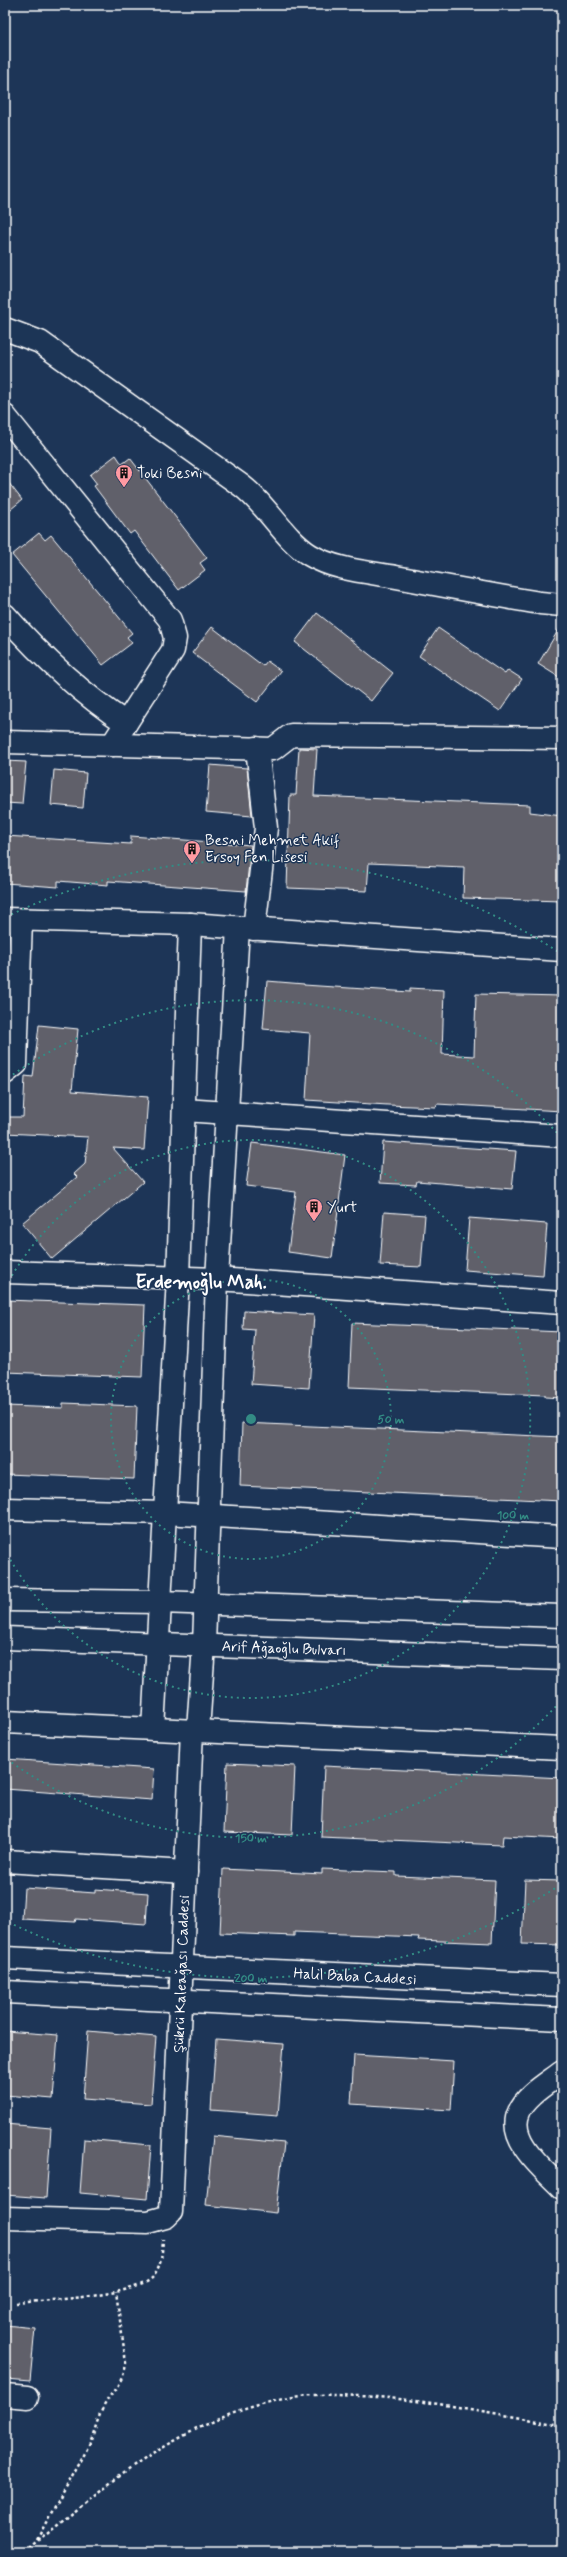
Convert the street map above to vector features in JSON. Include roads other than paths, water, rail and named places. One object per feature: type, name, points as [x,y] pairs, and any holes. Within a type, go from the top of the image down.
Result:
[{"type":"main road","points":[[5,329],[40,342],[242,486],[257,498],[299,546],[310,555],[327,563],[361,571],[540,603],[562,605]]},
{"type":"main road","points":[[5,416],[170,620],[175,638],[173,650],[112,745]]},
{"type":"main road","points":[[5,615],[64,676],[95,703],[126,723]]},
{"type":"main road","points":[[5,742],[273,749],[290,735],[562,738]]},
{"type":"main road","name":"Şükrü Kaleağası Caddesi","points":[[5,2218],[148,2222],[166,2217],[171,2212],[186,1872],[195,1730],[204,1645],[217,1279],[227,1113],[246,928],[266,828],[257,748]]},
{"type":"main road","points":[[5,1073],[16,1064],[13,920],[190,924],[562,950]]},
{"type":"main road","points":[[153,1729],[159,1643],[159,1602],[178,1278],[190,924]]},
{"type":"main road","points":[[184,1110],[562,1136]]},
{"type":"main road","points":[[5,1272],[217,1279],[562,1303]]},
{"type":"main road","points":[[5,1509],[165,1513],[208,1517],[562,1537]]},
{"type":"main road","points":[[5,1600],[159,1602],[562,1616]]},
{"type":"main road","name":"Arif Ağaoğlu Bulvarı","points":[[5,1638],[562,1659]]},
{"type":"main road","points":[[5,1722],[562,1748]]},
{"type":"main road","points":[[5,1861],[186,1872]]},
{"type":"main road","name":"Halil Baba Caddesi","points":[[5,1958],[182,1968],[562,1985]]},
{"type":"main road","points":[[5,1992],[562,2019]]},
{"type":"main road","points":[[562,2072],[533,2095],[519,2111],[516,2124],[520,2138],[530,2153],[562,2188]]},
{"type":"main road","points":[[5,2395],[27,2397]]},
{"type":"place","name":"Toki Besni","points":[[124,488]]},
{"type":"place","name":"Besni Mehmet Akif Ersoy Fen Lisesi","points":[[192,864]]},
{"type":"place","name":"Yurt","points":[[314,1222]]},
{"type":"district","name":"Erdemoğlu Mah.","points":[[201,1281]]}]
